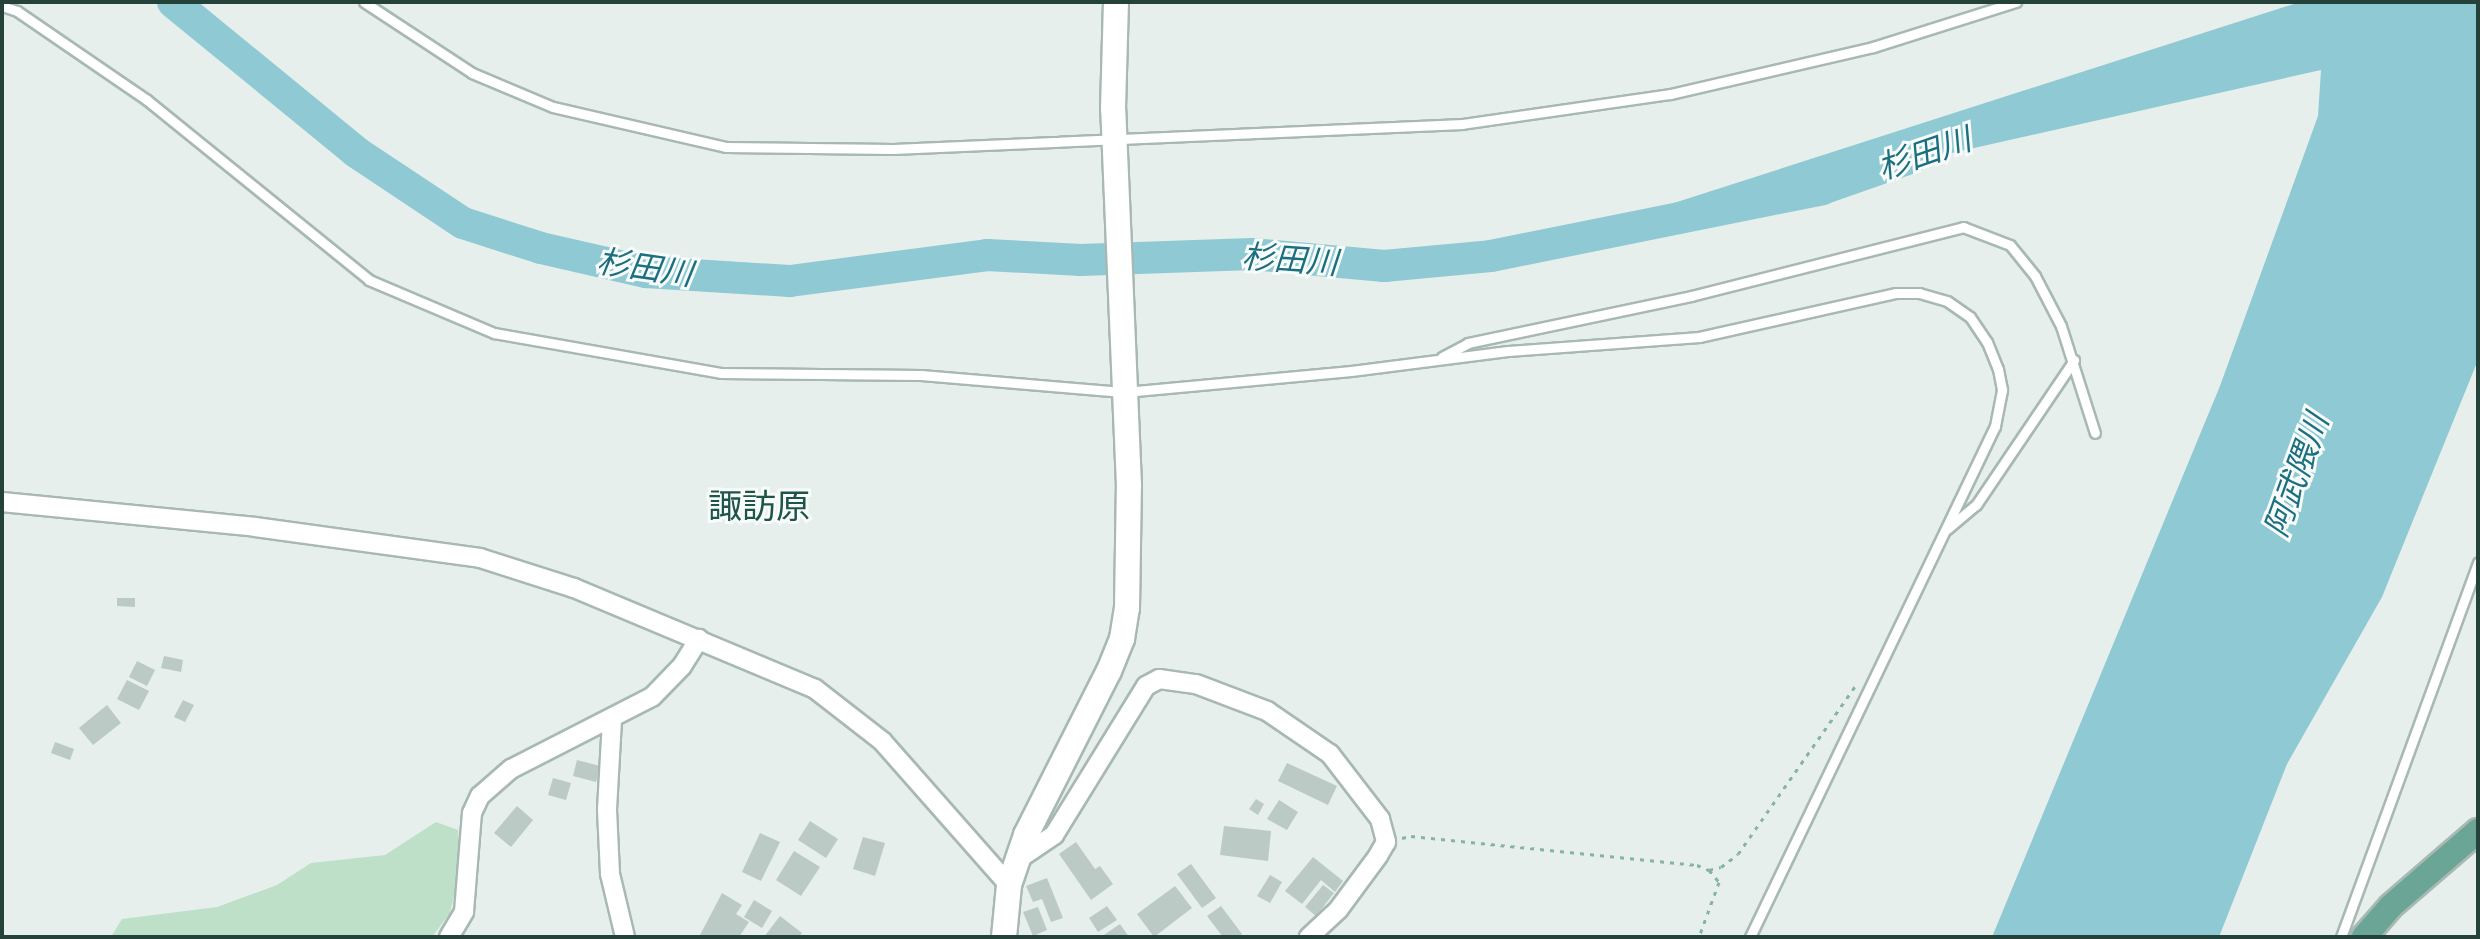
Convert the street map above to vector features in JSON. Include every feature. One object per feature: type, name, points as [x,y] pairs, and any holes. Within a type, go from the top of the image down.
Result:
[{"type":"main road","points":[[2364,937],[2391,906],[2478,831]]},
{"type":"street","points":[[1004,937],[1009,885],[1017,860],[1122,639],[1129,568],[1113,109],[1116,2]]},
{"type":"street","points":[[2,502],[255,527],[480,558],[574,588],[815,689],[882,741],[1009,885]]},
{"type":"street","points":[[449,937],[464,912],[472,813],[480,796],[511,769],[652,697],[682,666],[699,639]]},
{"type":"street","points":[[1017,860],[1054,835],[1146,686],[1159,679],[1196,684],[1267,711],[1330,754],[1380,819],[1386,842],[1338,910],[1309,937]]},
{"type":"street","points":[[612,720],[607,810],[610,874],[625,937]]},
{"type":"lane","points":[[364,2],[472,73],[553,107],[726,147],[893,149],[1116,148],[1462,124],[1670,94],[1873,47],[2016,2]]},
{"type":"lane","points":[[2,6],[17,11],[147,100],[369,280],[494,333],[721,373],[921,375],[1125,392],[1699,337],[1896,293],[1919,293],[1947,301],[1970,317],[1987,342],[2002,390],[1995,426],[1750,937]]},
{"type":"lane","points":[[1435,360],[1468,343],[1691,296],[1963,227],[2010,245],[2035,276],[2074,360],[2095,433]]},
{"type":"lane","points":[[1945,532],[1976,505],[2074,360]]},
{"type":"lane","points":[[2341,937],[2478,562]]},
{"type":"path","points":[[1709,870],[1721,867],[1738,854],[1853,687],[1876,675]]},
{"type":"path","points":[[1386,842],[1411,836],[1697,865],[1709,870],[1719,882],[1699,937]]},
{"type":"green space","points":[[436,822],[458,830],[461,868],[450,913],[432,937],[111,937],[122,919],[217,907],[277,885],[311,863],[385,855]]},
{"type":"water","name":"阿武隈川","points":[[2300,2],[2478,2],[2478,360],[2382,597],[2287,764],[2219,937],[1992,937],[2220,386],[2318,116],[2321,70],[1546,244]]},
{"type":"building","points":[[117,598],[135,598],[135,607],[117,606]]},
{"type":"building","points":[[164,656],[183,660],[181,672],[161,668]]},
{"type":"building","points":[[137,661],[155,670],[147,686],[129,677]]},
{"type":"building","points":[[127,680],[149,691],[139,710],[117,699]]},
{"type":"building","points":[[183,700],[194,705],[185,722],[174,717]]},
{"type":"building","points":[[107,705],[121,723],[93,745],[79,728]]},
{"type":"building","points":[[55,742],[74,749],[70,760],[51,753]]},
{"type":"building","points":[[577,760],[600,766],[596,782],[573,776]]},
{"type":"building","points":[[1287,763],[1337,786],[1328,805],[1278,781]]},
{"type":"building","points":[[553,778],[571,783],[566,800],[548,795]]},
{"type":"building","points":[[1256,799],[1264,804],[1258,815],[1249,809]]},
{"type":"building","points":[[1279,800],[1298,812],[1287,830],[1267,819]]},
{"type":"building","points":[[517,806],[533,820],[511,847],[494,833]]},
{"type":"building","points":[[810,821],[838,839],[826,858],[798,840]]},
{"type":"building","points":[[1224,826],[1271,831],[1268,861],[1220,855]]},
{"type":"building","points":[[760,833],[780,842],[761,881],[742,872]]},
{"type":"building","points":[[863,837],[885,843],[875,876],[853,869]]},
{"type":"building","points":[[1076,842],[1095,869],[1100,866],[1113,884],[1091,900],[1059,854]]},
{"type":"building","points":[[794,851],[820,867],[801,896],[776,880]]},
{"type":"building","points":[[1313,857],[1343,881],[1335,892],[1321,880],[1302,904],[1285,891]]},
{"type":"building","points":[[1191,864],[1216,898],[1202,908],[1177,874]]},
{"type":"building","points":[[1270,875],[1282,882],[1270,903],[1257,896]]},
{"type":"building","points":[[1047,878],[1063,918],[1051,922],[1042,899],[1033,902],[1026,886]]},
{"type":"building","points":[[1323,885],[1334,893],[1316,916],[1305,907]]},
{"type":"building","points":[[1175,886],[1192,908],[1154,937],[1137,914]]},
{"type":"building","points":[[722,893],[742,905],[736,914],[749,922],[739,937],[699,937]]},
{"type":"building","points":[[754,900],[772,911],[762,928],[744,917]]},
{"type":"building","points":[[1107,906],[1117,920],[1098,932],[1089,918]]},
{"type":"building","points":[[1221,906],[1242,934],[1239,937],[1223,937],[1207,916]]},
{"type":"building","points":[[1038,907],[1047,930],[1033,936],[1023,912]]},
{"type":"building","points":[[780,916],[802,933],[799,937],[764,937]]},
{"type":"building","points":[[1120,924],[1129,937],[1101,937]]},
{"type":"waterway","name":"杉田川","points":[[173,2],[356,152],[463,223],[541,248],[646,272],[790,281],[987,255],[1081,260],[1252,254],[1384,266],[1491,256],[1822,189],[1913,157]]},
{"type":"district","name":"諏訪原","points":[[759,506]]}]
